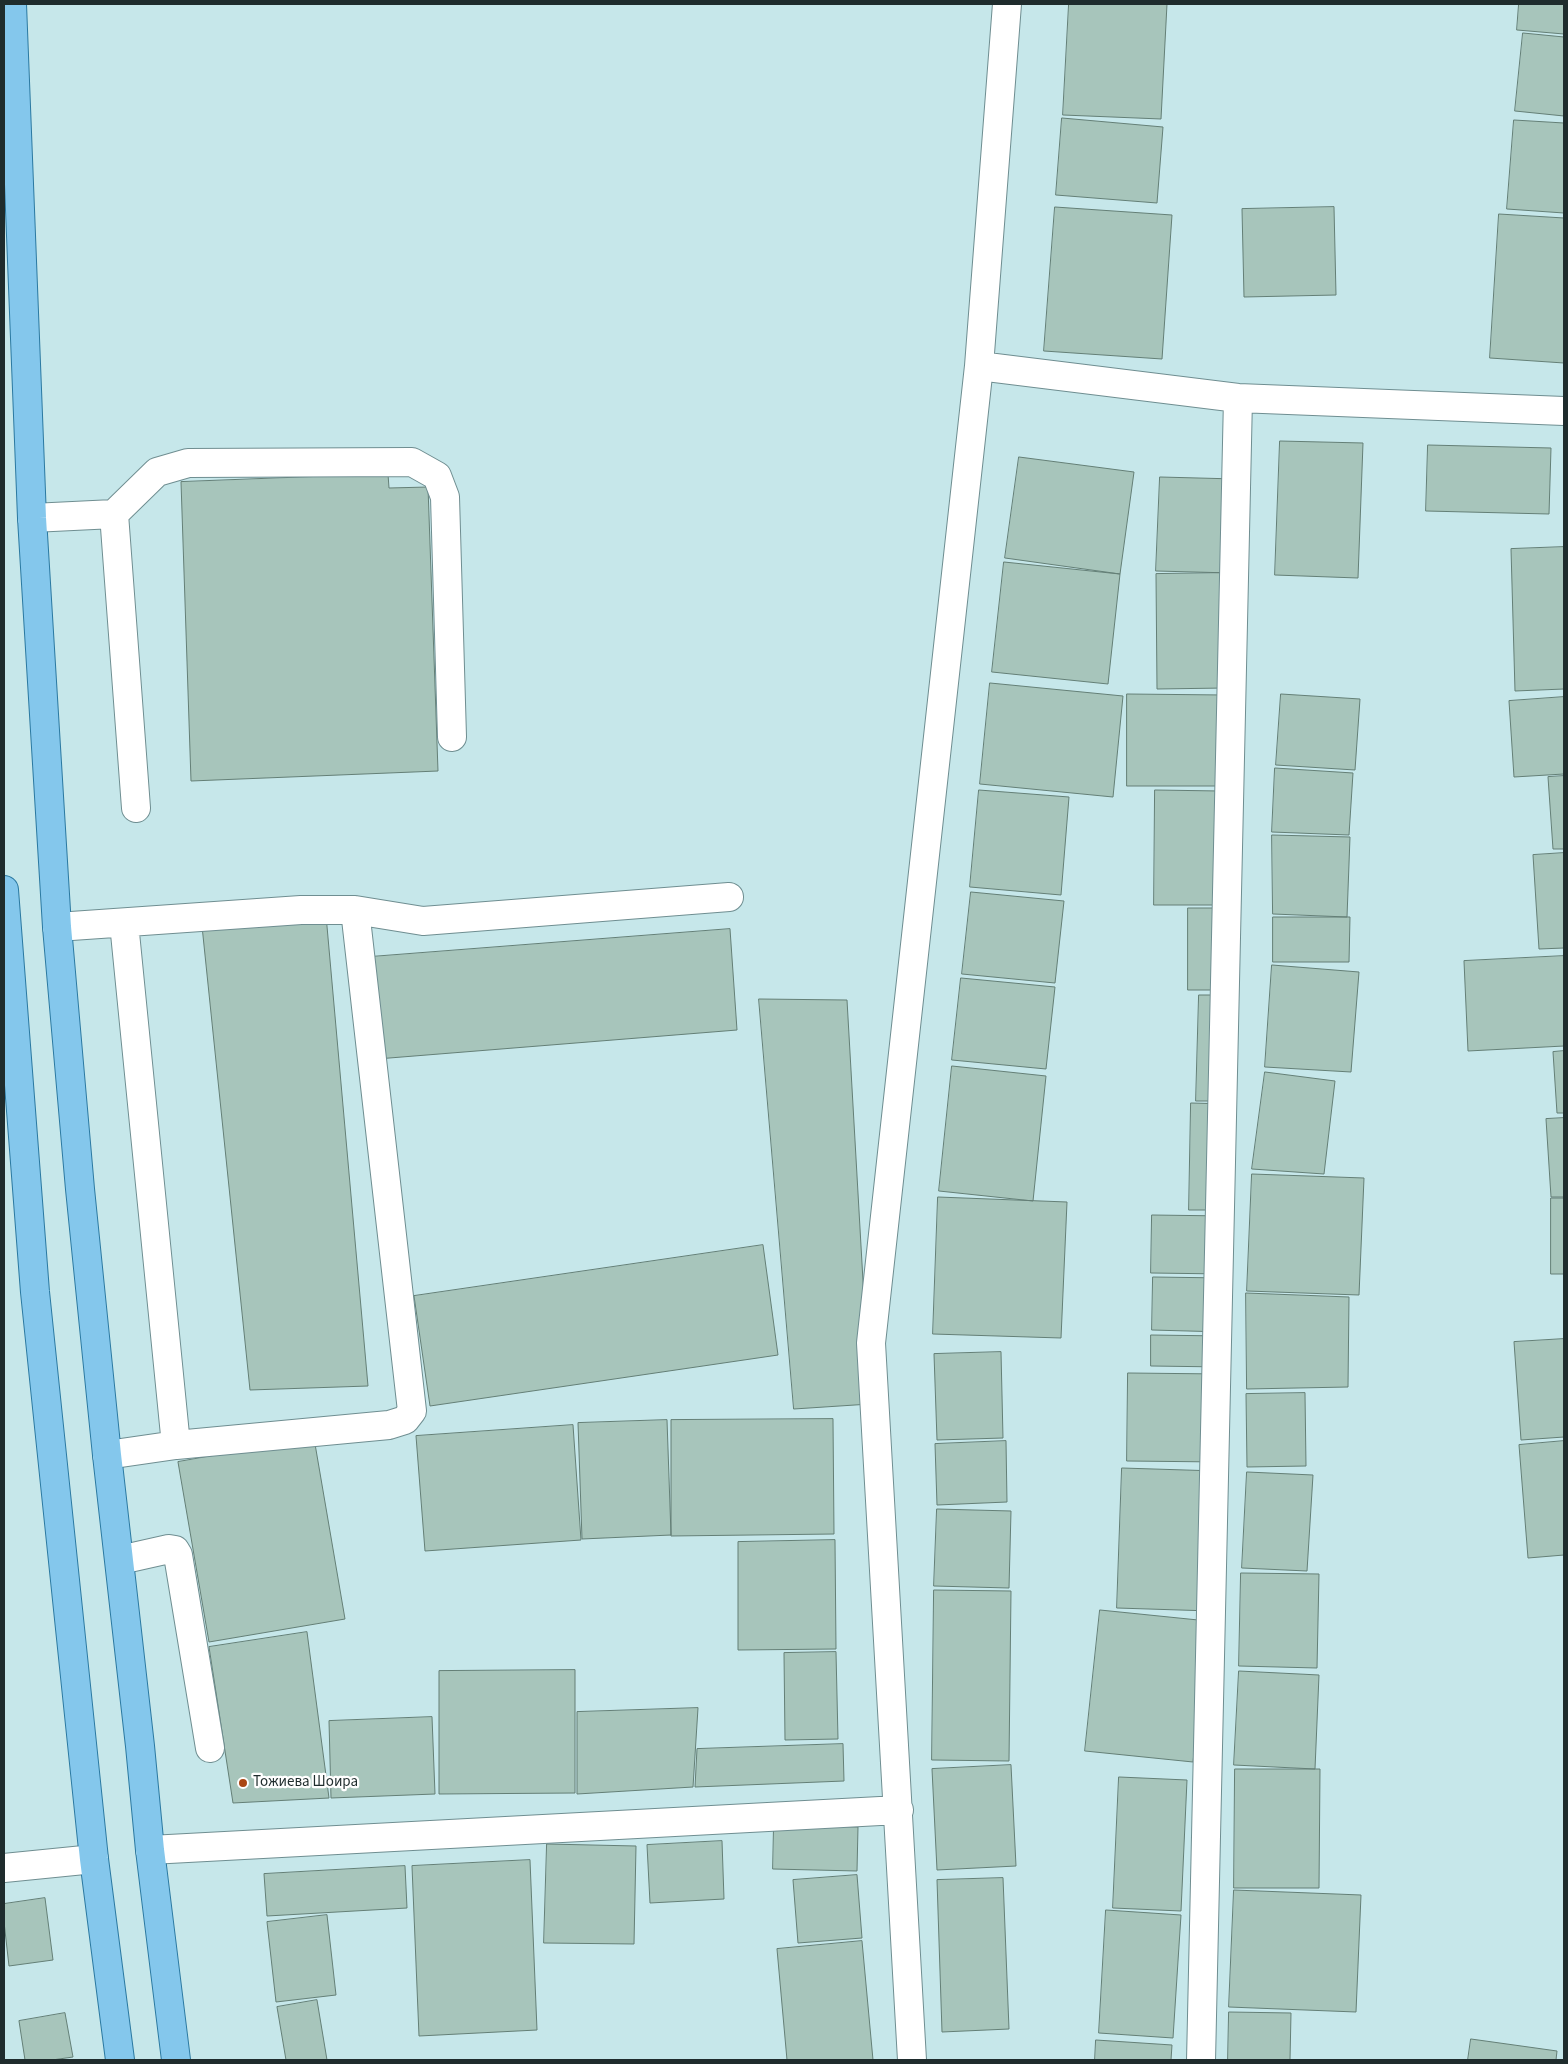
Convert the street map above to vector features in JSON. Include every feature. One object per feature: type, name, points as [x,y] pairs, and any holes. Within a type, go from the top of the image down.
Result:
[{"type":"main road","points":[[12,4],[32,518],[57,927],[80,1188],[107,1455],[120,1560],[150,1850],[176,2060]]},
{"type":"main road","points":[[4,890],[35,1292],[94,1859],[120,2060]]},
{"type":"street","points":[[912,2060],[872,1343],[979,366],[1007,4]]},
{"type":"street","points":[[979,366],[1238,398],[1564,411]]},
{"type":"street","points":[[1201,2060],[1238,398]]},
{"type":"street","points":[[32,518],[114,514],[157,472],[188,463],[412,462],[437,476],[445,497],[452,737]]},
{"type":"street","points":[[114,514],[136,808]]},
{"type":"street","points":[[57,927],[302,910],[355,910],[423,921],[729,897]]},
{"type":"street","points":[[107,1455],[176,1444],[389,1425],[406,1420],[412,1411],[355,910]]},
{"type":"street","points":[[124,923],[176,1444]]},
{"type":"street","points":[[120,1560],[169,1549],[175,1550],[178,1555],[210,1748]]},
{"type":"street","points":[[150,1850],[899,1810]]},
{"type":"street","points":[[4,1868],[94,1859]]},
{"type":"building","points":[[1069,4],[1167,4],[1161,119],[1063,115]]},
{"type":"building","points":[[1519,4],[1564,4],[1564,34],[1517,30]]},
{"type":"building","points":[[1523,33],[1564,37],[1564,116],[1515,111]]},
{"type":"building","points":[[1062,118],[1163,127],[1157,203],[1056,195]]},
{"type":"building","points":[[1514,120],[1564,123],[1564,213],[1507,209]]},
{"type":"building","points":[[1055,207],[1172,215],[1162,359],[1044,351]]},
{"type":"building","points":[[1334,207],[1336,295],[1244,297],[1242,209]]},
{"type":"building","points":[[1499,214],[1564,218],[1564,363],[1490,358]]},
{"type":"building","points":[[1280,441],[1363,443],[1358,578],[1275,575]]},
{"type":"building","points":[[1428,445],[1551,448],[1549,514],[1426,511]]},
{"type":"building","points":[[1019,457],[1134,472],[1120,574],[1005,558]]},
{"type":"building","points":[[388,474],[389,488],[428,487],[438,771],[191,781],[181,482]]},
{"type":"building","points":[[1160,477],[1236,479],[1232,573],[1156,571]]},
{"type":"building","points":[[1564,547],[1564,689],[1515,691],[1511,549]]},
{"type":"building","points":[[1004,562],[1120,574],[1108,684],[992,672]]},
{"type":"building","points":[[1225,573],[1225,688],[1157,689],[1156,574]]},
{"type":"building","points":[[990,683],[1123,696],[1113,797],[980,784]]},
{"type":"building","points":[[1127,694],[1224,695],[1223,786],[1127,786]]},
{"type":"building","points":[[1281,694],[1360,699],[1355,770],[1276,765]]},
{"type":"building","points":[[1564,697],[1564,774],[1514,777],[1509,701]]},
{"type":"building","points":[[1275,768],[1353,773],[1349,835],[1272,832]]},
{"type":"building","points":[[1564,776],[1564,849],[1553,849],[1548,777]]},
{"type":"building","points":[[979,790],[1069,797],[1061,895],[970,887]]},
{"type":"building","points":[[1155,790],[1220,791],[1218,905],[1154,905]]},
{"type":"building","points":[[1272,835],[1350,837],[1347,917],[1273,914]]},
{"type":"building","points":[[1564,853],[1564,948],[1539,949],[1533,855]]},
{"type":"building","points":[[971,892],[1064,901],[1055,983],[962,974]]},
{"type":"building","points":[[1188,908],[1221,908],[1221,990],[1188,990]]},
{"type":"building","points":[[326,915],[368,1386],[250,1390],[202,926]]},
{"type":"building","points":[[1273,917],[1350,917],[1349,962],[1273,962]]},
{"type":"building","points":[[730,929],[737,1030],[377,1059],[370,957]]},
{"type":"building","points":[[1564,956],[1564,1046],[1468,1051],[1464,961]]},
{"type":"building","points":[[1272,965],[1359,972],[1351,1072],[1265,1067]]},
{"type":"building","points":[[961,978],[1055,987],[1046,1069],[952,1060]]},
{"type":"building","points":[[1199,995],[1231,995],[1228,1101],[1196,1101]]},
{"type":"building","points":[[759,999],[847,1000],[870,1404],[794,1409]]},
{"type":"building","points":[[1564,1051],[1564,1113],[1557,1113],[1553,1052]]},
{"type":"building","points":[[952,1066],[1046,1076],[1033,1201],[939,1191]]},
{"type":"building","points":[[1265,1072],[1335,1081],[1324,1174],[1252,1169]]},
{"type":"building","points":[[1191,1103],[1229,1104],[1227,1210],[1189,1210]]},
{"type":"building","points":[[1564,1118],[1564,1197],[1551,1197],[1546,1119]]},
{"type":"building","points":[[1252,1174],[1364,1178],[1359,1295],[1247,1291]]},
{"type":"building","points":[[938,1197],[1067,1202],[1061,1338],[933,1334]]},
{"type":"building","points":[[1551,1198],[1564,1198],[1564,1274],[1551,1274]]},
{"type":"building","points":[[1152,1215],[1226,1216],[1224,1274],[1151,1273]]},
{"type":"building","points":[[763,1245],[778,1355],[430,1406],[414,1296]]},
{"type":"building","points":[[1153,1277],[1225,1278],[1224,1332],[1152,1330]]},
{"type":"building","points":[[1246,1293],[1349,1297],[1348,1387],[1247,1389]]},
{"type":"building","points":[[1151,1335],[1223,1336],[1223,1367],[1151,1366]]},
{"type":"building","points":[[1564,1339],[1564,1437],[1521,1440],[1514,1342]]},
{"type":"building","points":[[1001,1352],[1003,1438],[937,1440],[934,1354]]},
{"type":"building","points":[[1128,1373],[1221,1374],[1220,1462],[1127,1461]]},
{"type":"building","points":[[1305,1393],[1306,1466],[1247,1467],[1246,1394]]},
{"type":"building","points":[[833,1419],[834,1534],[671,1536],[671,1420]]},
{"type":"building","points":[[667,1420],[671,1535],[582,1539],[578,1423]]},
{"type":"building","points":[[573,1425],[581,1540],[425,1551],[416,1436]]},
{"type":"building","points":[[314,1438],[345,1619],[209,1642],[178,1462]]},
{"type":"building","points":[[1006,1441],[1007,1502],[937,1505],[935,1444]]},
{"type":"building","points":[[1564,1441],[1564,1555],[1528,1558],[1519,1445]]},
{"type":"building","points":[[1122,1468],[1217,1471],[1211,1611],[1117,1608]]},
{"type":"building","points":[[1247,1472],[1313,1475],[1307,1571],[1242,1568]]},
{"type":"building","points":[[937,1509],[1011,1511],[1009,1588],[934,1586]]},
{"type":"building","points":[[835,1540],[836,1649],[738,1650],[738,1542]]},
{"type":"building","points":[[1241,1573],[1319,1574],[1317,1668],[1239,1666]]},
{"type":"building","points":[[934,1590],[1011,1591],[1009,1761],[932,1760]]},
{"type":"building","points":[[1100,1610],[1208,1621],[1193,1762],[1085,1751]]},
{"type":"building","points":[[307,1632],[329,1798],[233,1803],[209,1647]]},
{"type":"building","points":[[836,1652],[838,1739],[785,1740],[784,1653]]},
{"type":"building","points":[[575,1670],[575,1793],[439,1794],[439,1671]]},
{"type":"building","points":[[1239,1671],[1319,1675],[1315,1769],[1234,1765]]},
{"type":"building","points":[[698,1708],[693,1787],[577,1794],[577,1712]]},
{"type":"building","points":[[432,1717],[435,1794],[331,1798],[329,1721]]},
{"type":"building","points":[[843,1744],[844,1781],[695,1787],[697,1749]]},
{"type":"building","points":[[1011,1765],[1016,1866],[937,1870],[932,1769]]},
{"type":"building","points":[[1235,1769],[1320,1769],[1319,1888],[1234,1888]]},
{"type":"building","points":[[1119,1777],[1187,1780],[1181,1911],[1113,1908]]},
{"type":"building","points":[[774,1824],[858,1827],[857,1871],[773,1869]]},
{"type":"building","points":[[722,1841],[724,1899],[650,1903],[647,1845]]},
{"type":"building","points":[[547,1844],[636,1846],[634,1944],[544,1943]]},
{"type":"building","points":[[530,1860],[537,2030],[419,2036],[412,1866]]},
{"type":"building","points":[[405,1866],[407,1908],[267,1916],[264,1874]]},
{"type":"building","points":[[857,1875],[862,1938],[798,1943],[793,1880]]},
{"type":"building","points":[[1003,1878],[1009,2029],[942,2032],[937,1880]]},
{"type":"building","points":[[1234,1890],[1361,1895],[1356,2012],[1229,2007]]},
{"type":"building","points":[[45,1898],[53,1960],[9,1966],[4,1904]]},
{"type":"building","points":[[1106,1910],[1181,1915],[1173,2038],[1099,2033]]},
{"type":"building","points":[[327,1915],[336,1995],[276,2002],[267,1922]]},
{"type":"building","points":[[862,1941],[873,2060],[787,2060],[777,1949]]},
{"type":"building","points":[[317,2000],[327,2060],[286,2060],[277,2007]]},
{"type":"building","points":[[1229,2012],[1291,2013],[1290,2060],[1228,2060]]},
{"type":"building","points":[[65,2013],[73,2057],[52,2060],[25,2060],[19,2021]]},
{"type":"building","points":[[1471,2039],[1557,2051],[1556,2060],[1468,2060]]},
{"type":"building","points":[[1096,2040],[1172,2045],[1171,2060],[1095,2060]]},
{"type":"place","name":"Тожиева Шоира","points":[[243,1783]]}]
